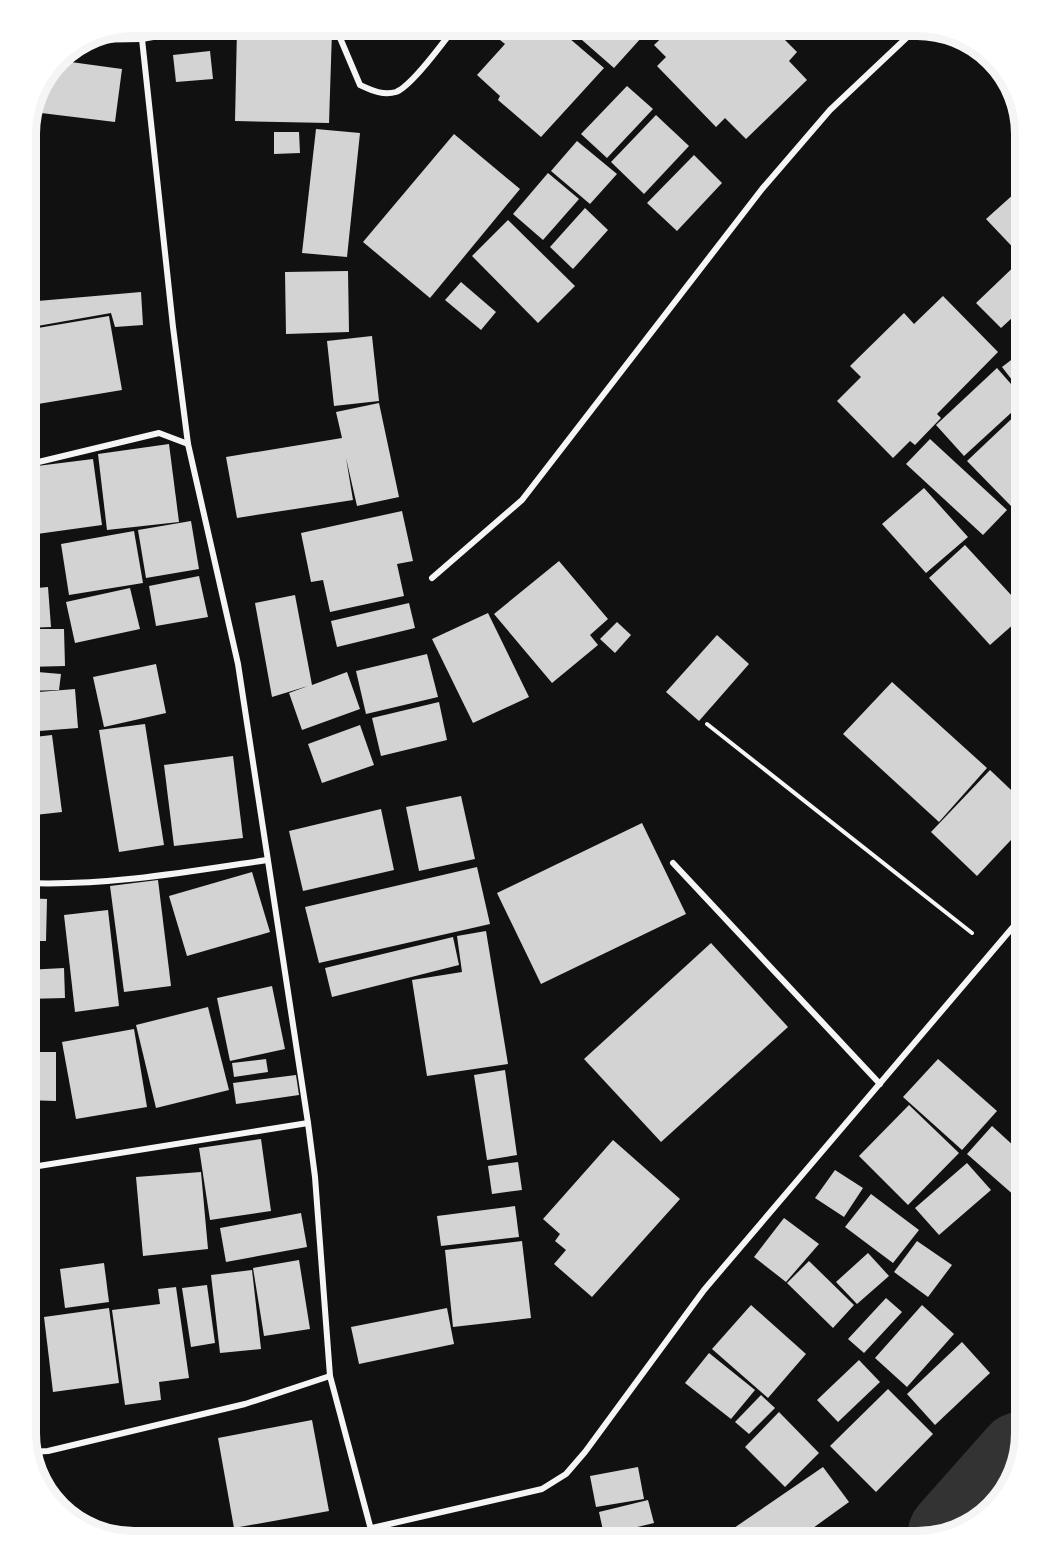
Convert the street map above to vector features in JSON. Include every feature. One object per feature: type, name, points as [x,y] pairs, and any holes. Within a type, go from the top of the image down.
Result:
[{"type":"street","points":[[109,40],[142,39],[159,36]]},
{"type":"street","points":[[339,36],[360,85],[376,93],[397,92],[416,75],[448,36]]},
{"type":"street","points":[[432,578],[522,500],[762,189],[830,110],[908,36]]},
{"type":"street","points":[[142,39],[188,444],[238,664],[308,1124],[315,1177],[330,1376],[372,1531]]},
{"type":"street","points":[[36,463],[159,434],[188,444]]},
{"type":"street","points":[[36,883],[123,881],[267,860]]},
{"type":"street","points":[[673,863],[880,1084]]},
{"type":"street","points":[[372,1528],[542,1489],[566,1474],[585,1452],[704,1290],[1015,925]]},
{"type":"street","points":[[36,1166],[308,1124]]},
{"type":"street","points":[[38,1452],[245,1404],[330,1376]]},
{"type":"path","points":[[707,724],[993,950]]},
{"type":"building","points":[[237,36],[332,36],[329,123],[235,121]]},
{"type":"building","points":[[495,36],[567,36],[604,68],[541,137],[498,100],[500,96],[477,75],[505,44]]},
{"type":"building","points":[[577,36],[642,37],[614,68]]},
{"type":"building","points":[[663,36],[781,36],[797,52],[789,61],[807,80],[746,139],[725,118],[716,127],[657,66],[666,57],[654,45]]},
{"type":"building","points":[[210,51],[213,79],[176,82],[173,55]]},
{"type":"building","points":[[69,62],[122,69],[115,122],[38,113],[43,96],[52,80]]},
{"type":"building","points":[[627,86],[653,109],[607,158],[581,134]]},
{"type":"building","points":[[656,115],[689,146],[644,194],[611,162]]},
{"type":"building","points":[[316,129],[360,133],[347,257],[302,253]]},
{"type":"building","points":[[274,132],[299,132],[300,153],[274,154]]},
{"type":"building","points":[[454,134],[520,189],[430,298],[363,242]]},
{"type":"building","points":[[577,141],[617,174],[590,204],[551,171]]},
{"type":"building","points":[[694,155],[722,183],[677,231],[647,203]]},
{"type":"building","points":[[548,173],[579,199],[543,240],[513,214]]},
{"type":"building","points":[[1015,193],[1015,250],[986,219]]},
{"type":"building","points":[[585,208],[608,230],[573,269],[550,247]]},
{"type":"building","points":[[508,220],[575,286],[538,323],[472,256]]},
{"type":"building","points":[[1015,266],[1015,315],[1001,328],[976,303]]},
{"type":"building","points":[[348,271],[349,332],[286,334],[285,272]]},
{"type":"building","points":[[461,282],[496,312],[481,330],[445,300]]},
{"type":"building","points":[[141,292],[143,325],[115,327],[111,313],[36,326],[36,301]]},
{"type":"building","points":[[943,296],[998,352],[937,414],[941,418],[915,445],[910,441],[893,458],[837,401],[861,377],[850,366],[904,313],[914,324]]},
{"type":"building","points":[[109,316],[122,390],[36,404],[36,328]]},
{"type":"building","points":[[372,336],[379,401],[334,406],[327,341]]},
{"type":"building","points":[[1015,357],[1015,384],[1002,367]]},
{"type":"building","points":[[997,368],[1015,389],[1015,409],[964,456],[936,425]]},
{"type":"building","points":[[379,403],[399,497],[357,506],[346,458],[353,500],[237,518],[226,457],[342,438],[336,412]]},
{"type":"building","points":[[1015,416],[1015,502],[1011,506],[967,461]]},
{"type":"building","points":[[930,439],[1007,510],[983,535],[906,464]]},
{"type":"building","points":[[169,444],[179,522],[107,530],[98,454]]},
{"type":"building","points":[[93,459],[102,525],[37,534],[36,466]]},
{"type":"building","points":[[924,488],[968,537],[926,573],[882,524]]},
{"type":"building","points":[[402,511],[413,561],[397,564],[404,596],[330,612],[323,580],[311,582],[301,533]]},
{"type":"building","points":[[191,521],[199,569],[146,578],[138,530]]},
{"type":"building","points":[[134,531],[143,583],[69,595],[61,544]]},
{"type":"building","points":[[965,545],[1015,599],[1015,623],[990,645],[929,578]]},
{"type":"building","points":[[559,561],[608,619],[590,635],[598,645],[552,683],[494,614]]},
{"type":"building","points":[[199,576],[208,617],[156,626],[149,586]]},
{"type":"building","points":[[48,587],[51,627],[36,628],[36,588]]},
{"type":"building","points":[[130,588],[140,629],[75,643],[66,602]]},
{"type":"building","points":[[295,595],[312,685],[347,672],[360,709],[302,730],[289,693],[308,686],[272,697],[255,603]]},
{"type":"building","points":[[409,603],[415,628],[337,647],[331,621]]},
{"type":"building","points":[[488,613],[529,697],[473,723],[432,639]]},
{"type":"building","points":[[617,622],[631,635],[615,653],[600,639]]},
{"type":"building","points":[[36,629],[64,629],[65,666],[36,667]]},
{"type":"building","points":[[717,635],[749,664],[699,721],[666,692]]},
{"type":"building","points":[[427,654],[438,697],[366,714],[356,671]]},
{"type":"building","points":[[156,664],[166,713],[104,727],[93,677]]},
{"type":"building","points":[[36,672],[61,674],[59,690],[36,691]]},
{"type":"building","points":[[892,682],[987,768],[939,822],[843,734]]},
{"type":"building","points":[[75,689],[78,728],[36,731],[36,692]]},
{"type":"building","points":[[439,702],[447,740],[381,756],[372,718]]},
{"type":"building","points":[[145,724],[164,845],[119,852],[99,730]]},
{"type":"building","points":[[360,725],[374,765],[322,783],[308,744]]},
{"type":"building","points":[[52,735],[62,812],[36,815],[36,737]]},
{"type":"building","points":[[233,756],[243,838],[174,846],[164,765]]},
{"type":"building","points":[[990,770],[1015,794],[1015,836],[977,876],[931,832]]},
{"type":"building","points":[[461,796],[475,859],[419,871],[406,807]]},
{"type":"building","points":[[381,809],[394,870],[303,891],[289,831]]},
{"type":"building","points":[[642,823],[686,914],[541,984],[497,893]]},
{"type":"building","points":[[477,867],[490,924],[319,963],[305,907]]},
{"type":"building","points":[[252,872],[270,932],[187,956],[169,896]]},
{"type":"building","points":[[158,880],[171,986],[124,992],[110,886]]},
{"type":"building","points":[[36,898],[47,899],[46,941],[36,941]]},
{"type":"building","points":[[108,910],[119,1006],[75,1012],[64,915]]},
{"type":"building","points":[[486,931],[508,1064],[427,1076],[412,980],[462,972],[457,936]]},
{"type":"building","points":[[453,937],[459,965],[332,997],[325,968]]},
{"type":"building","points":[[711,943],[788,1027],[661,1142],[584,1059]]},
{"type":"building","points":[[64,968],[65,998],[36,999],[36,969]]},
{"type":"building","points":[[272,986],[285,1049],[230,1061],[217,998]]},
{"type":"building","points":[[208,1007],[229,1090],[156,1108],[136,1025]]},
{"type":"building","points":[[134,1029],[147,1107],[76,1119],[62,1042]]},
{"type":"building","points":[[36,1052],[56,1052],[56,1101],[36,1100]]},
{"type":"building","points":[[266,1059],[268,1072],[234,1077],[232,1063]]},
{"type":"building","points":[[938,1059],[997,1111],[962,1150],[903,1097]]},
{"type":"building","points":[[505,1070],[517,1155],[487,1160],[474,1075]]},
{"type":"building","points":[[296,1075],[299,1095],[236,1104],[233,1083]]},
{"type":"building","points":[[909,1105],[959,1153],[908,1205],[859,1156]]},
{"type":"building","points":[[992,1126],[1015,1147],[1015,1196],[967,1154]]},
{"type":"building","points":[[261,1139],[271,1211],[210,1220],[199,1148]]},
{"type":"building","points":[[613,1140],[680,1199],[592,1297],[554,1264],[566,1250],[555,1241],[560,1234],[543,1219]]},
{"type":"building","points":[[518,1162],[522,1190],[492,1194],[488,1166]]},
{"type":"building","points":[[967,1163],[991,1190],[939,1235],[915,1208]]},
{"type":"building","points":[[835,1170],[863,1188],[844,1217],[815,1198]]},
{"type":"building","points":[[201,1172],[208,1249],[143,1256],[136,1177]]},
{"type":"building","points":[[871,1194],[919,1230],[893,1263],[845,1227]]},
{"type":"building","points":[[515,1206],[519,1237],[441,1246],[437,1216]]},
{"type":"building","points":[[301,1213],[307,1247],[226,1262],[220,1228]]},
{"type":"building","points":[[784,1218],[819,1244],[786,1282],[754,1257]]},
{"type":"building","points":[[522,1241],[531,1318],[453,1327],[445,1250]]},
{"type":"building","points":[[917,1241],[952,1265],[928,1297],[894,1272]]},
{"type":"building","points":[[868,1253],[889,1276],[857,1304],[836,1282]]},
{"type":"building","points":[[299,1260],[310,1329],[264,1336],[253,1268]]},
{"type":"building","points":[[809,1261],[854,1305],[833,1328],[787,1283]]},
{"type":"building","points":[[104,1263],[109,1302],[65,1308],[60,1269]]},
{"type":"building","points":[[252,1270],[261,1349],[220,1353],[211,1275]]},
{"type":"building","points":[[207,1285],[215,1343],[191,1347],[182,1288]]},
{"type":"building","points":[[176,1287],[189,1378],[159,1382],[161,1400],[125,1405],[112,1310],[160,1304],[158,1289]]},
{"type":"building","points":[[886,1298],[902,1312],[864,1353],[848,1339]]},
{"type":"building","points":[[751,1305],[806,1354],[768,1398],[712,1349]]},
{"type":"building","points":[[922,1305],[954,1334],[907,1387],[875,1358]]},
{"type":"building","points":[[109,1308],[119,1383],[53,1392],[44,1317]]},
{"type":"building","points":[[447,1308],[454,1344],[359,1364],[351,1327]]},
{"type":"building","points":[[962,1342],[990,1373],[935,1425],[907,1394]]},
{"type":"building","points":[[709,1353],[755,1390],[731,1419],[685,1383]]},
{"type":"building","points":[[859,1360],[880,1382],[838,1422],[817,1400]]},
{"type":"building","points":[[888,1389],[933,1434],[876,1492],[830,1446]]},
{"type":"building","points":[[761,1395],[775,1408],[749,1434],[735,1422]]},
{"type":"building","points":[[779,1412],[819,1453],[785,1487],[745,1447]]},
{"type":"building","points":[[312,1420],[329,1511],[234,1528],[218,1438]]},
{"type":"building","points":[[638,1467],[644,1499],[596,1507],[590,1476]]},
{"type":"building","points":[[823,1467],[849,1502],[809,1531],[730,1531]]},
{"type":"building","points":[[648,1500],[654,1523],[621,1531],[603,1531],[599,1512]]},
{"type":"building","points":[[295,1527],[296,1531],[271,1531]]},
{"type":"building","points":[[652,1527],[653,1531],[637,1531]]},
{"type":"waterway","points":[[961,1521],[1010,1466]]}]
